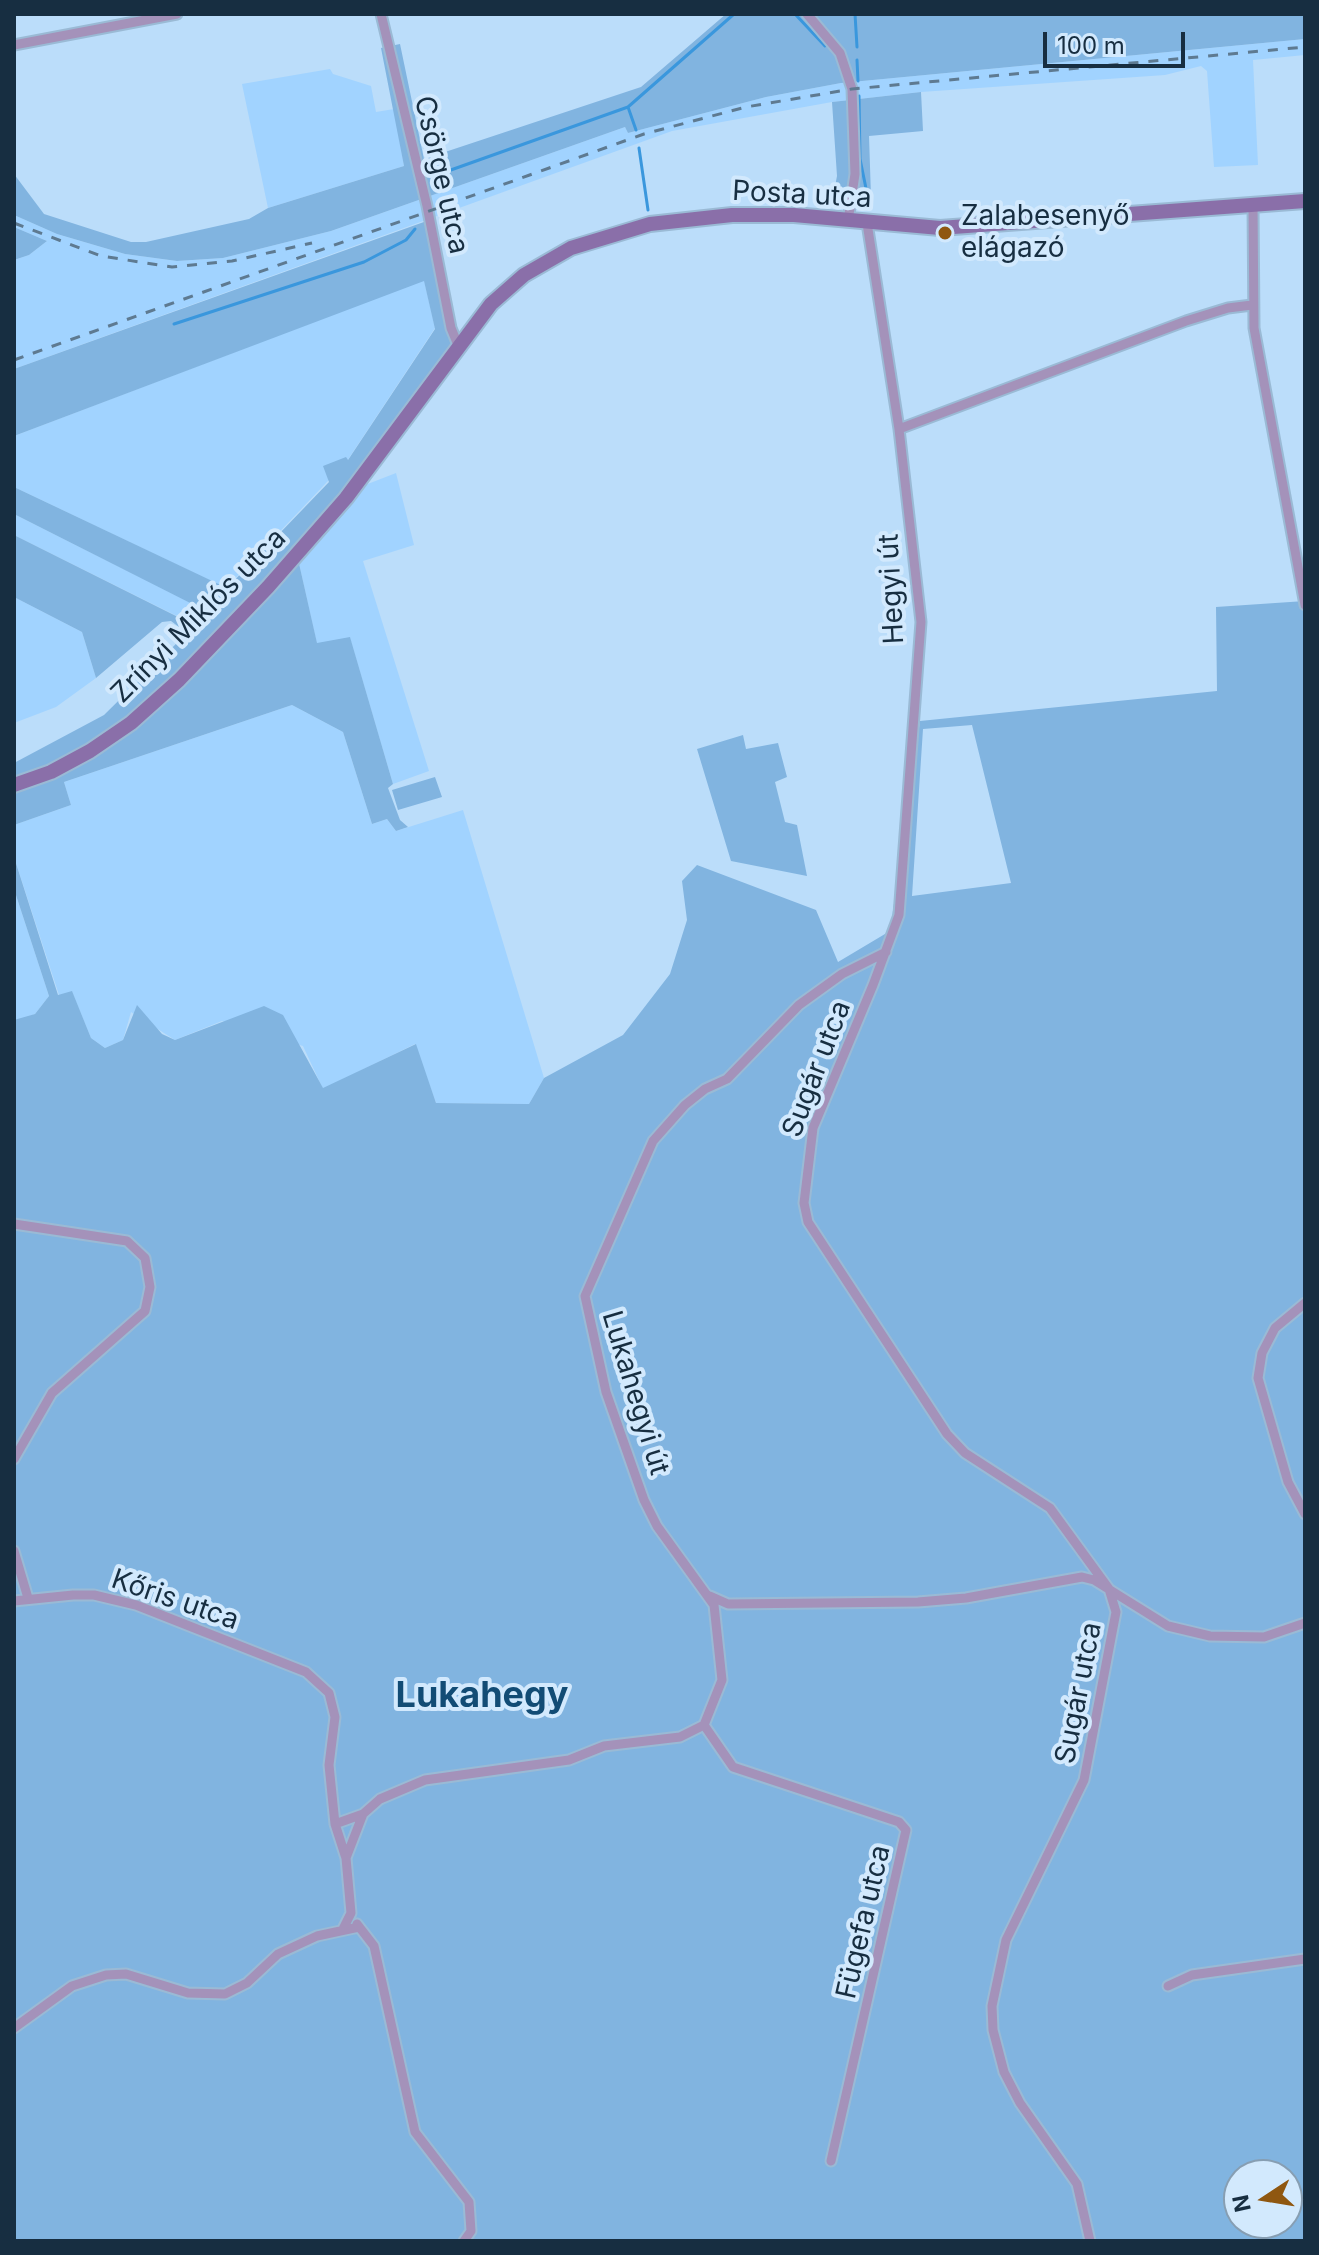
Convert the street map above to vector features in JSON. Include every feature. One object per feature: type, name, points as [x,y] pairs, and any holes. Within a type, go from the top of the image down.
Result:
[{"type":"main road","name":"Posta utca","points":[[387,442],[491,304],[524,275],[571,248],[607,235],[650,224],[732,215],[794,215],[940,228],[1305,201]]},
{"type":"main road","name":"Zrínyi Miklós utca","points":[[14,785],[51,772],[90,751],[163,695],[293,560],[387,442]]},
{"type":"street","points":[[14,45],[177,14]]},
{"type":"street","name":"Csörge utca","points":[[381,14],[427,206],[451,328],[458,345]]},
{"type":"street","points":[[807,14],[840,53],[852,89],[855,174],[848,221]]},
{"type":"street","points":[[1253,205],[1252,305],[1304,600]]},
{"type":"street","name":"Hegyi út","points":[[867,223],[899,429],[921,622],[902,889],[899,915],[886,952]]},
{"type":"street","points":[[899,429],[1186,321],[1228,308],[1252,305]]},
{"type":"street","name":"Sugár utca","points":[[886,952],[813,1128],[804,1180],[808,1222],[947,1434],[965,1453],[1050,1508],[1109,1589],[1116,1612],[1113,1644],[1084,1780],[1006,1940],[992,2006],[993,2030],[1004,2072],[1020,2103],[1077,2184],[1090,2241]]},
{"type":"street","name":"Lukahegyi út","points":[[704,1725],[722,1680],[716,1618],[709,1596],[657,1526],[644,1500],[595,1349],[585,1305],[588,1283],[640,1163],[653,1141],[685,1105],[705,1089],[727,1079],[781,1022],[823,987],[886,952]]},
{"type":"street","points":[[14,1224],[127,1241],[145,1258],[150,1287],[145,1311],[52,1393],[14,1459]]},
{"type":"street","points":[[1305,1303],[1275,1328],[1262,1353],[1258,1378],[1288,1482],[1305,1514]]},
{"type":"street","points":[[14,1551],[28,1598]]},
{"type":"street","points":[[709,1596],[728,1604],[813,1606],[934,1601],[1082,1577],[1109,1589],[1168,1626],[1210,1636],[1264,1637],[1305,1623]]},
{"type":"street","name":"Kőris utca","points":[[14,1601],[94,1595],[136,1605],[280,1660],[316,1678],[329,1693],[335,1717],[329,1765],[335,1824]]},
{"type":"street","points":[[716,1618],[728,1604]]},
{"type":"street","points":[[464,2241],[471,2231],[469,2202],[415,2132],[374,1946],[351,1913],[346,1858],[335,1824],[363,1814],[380,1799],[414,1783],[569,1760],[604,1746],[680,1737],[704,1725]]},
{"type":"street","name":"Fügefa utca","points":[[704,1725],[733,1767],[899,1822],[906,1830],[906,1842],[831,2161]]},
{"type":"street","points":[[346,1858],[363,1814]]},
{"type":"street","points":[[343,1929],[351,1913]]},
{"type":"street","points":[[14,2028],[72,1986],[106,1975],[126,1974],[188,1993],[225,1994],[247,1983],[278,1954],[343,1929],[359,1927]]},
{"type":"street","points":[[1168,1986],[1192,1975],[1305,1959]]},
{"type":"shaded area","points":[[726,14],[1305,14],[1305,39],[841,83],[766,97],[628,133],[625,127],[331,231],[223,258],[177,261],[125,254],[57,234],[14,215],[14,174],[44,214],[131,242],[146,242],[249,219],[268,208],[404,166],[381,48],[400,44],[424,159],[641,87]]},
{"type":"shaded area","points":[[1305,39],[1305,55],[1253,60],[1258,165],[1214,167],[1207,71],[1201,66],[1165,75],[921,92],[832,102],[672,131],[14,369],[14,260],[29,255],[47,241],[14,227],[14,215],[57,234],[125,254],[177,261],[223,258],[331,231],[625,127],[628,133],[766,97],[841,83]]},
{"type":"shaded area","points":[[330,69],[333,74],[371,86],[376,112],[394,109],[404,166],[268,208],[242,84]]},
{"type":"shaded area","points":[[921,92],[923,131],[869,136],[871,197],[833,197],[837,176],[832,102]]},
{"type":"shaded area","points":[[435,218],[459,342],[298,559],[317,643],[350,637],[393,784],[388,788],[400,820],[408,827],[396,831],[387,819],[372,824],[343,732],[292,705],[64,782],[71,805],[14,825],[14,763],[104,715],[187,633],[171,621],[162,622],[96,678],[82,632],[14,597],[14,535],[194,625],[206,611],[14,514],[14,487],[227,588],[329,482],[323,466],[346,457],[348,460],[435,329],[424,281],[14,436],[14,369]]},
{"type":"shaded area","points":[[14,227],[47,241],[29,255],[14,260]]},
{"type":"shaded area","points":[[424,280],[435,328],[347,461],[226,588],[14,487],[14,436]]},
{"type":"shaded area","points":[[396,473],[414,545],[363,561],[429,771],[393,784],[350,638],[317,644],[298,559],[360,487]]},
{"type":"shaded area","points":[[14,514],[207,611],[195,625],[14,535]]},
{"type":"shaded area","points":[[14,597],[82,632],[96,678],[56,707],[14,723]]},
{"type":"shaded area","points":[[1305,601],[1305,2241],[14,2241],[14,1020],[35,1014],[49,996],[14,889],[14,857],[58,995],[72,991],[91,1038],[105,1048],[123,1040],[137,1005],[162,1034],[175,1040],[264,1006],[283,1015],[323,1088],[416,1044],[436,1103],[529,1104],[544,1078],[623,1035],[670,974],[687,920],[682,881],[697,865],[816,910],[838,962],[890,931],[920,721],[1217,691],[1216,607]],"holes":[[[972,725],[1011,883],[912,896],[923,729]]]},
{"type":"shaded area","points":[[292,705],[343,732],[372,824],[387,819],[396,831],[463,810],[544,1078],[529,1104],[436,1103],[415,1044],[323,1089],[303,1046],[222,1021],[175,1040],[131,1012],[123,1040],[105,1048],[91,1038],[72,992],[59,995],[14,857],[14,825],[71,805],[64,782]]},
{"type":"shaded area","points":[[743,735],[746,749],[778,743],[787,777],[775,782],[785,822],[797,825],[807,876],[731,861],[697,749]]},
{"type":"shaded area","points":[[435,777],[442,797],[398,810],[392,790]]},
{"type":"shaded area","points":[[14,889],[49,996],[35,1014],[19,1020],[14,1020]]},
{"type":"waterway","points":[[438,184],[448,171],[628,107],[734,14]]},
{"type":"waterway","points":[[795,14],[825,46]]},
{"type":"waterway","points":[[855,14],[857,47]]},
{"type":"waterway","points":[[857,60],[858,81]]},
{"type":"waterway","points":[[859,96],[860,159],[870,208]]},
{"type":"waterway","points":[[628,107],[636,130]]},
{"type":"waterway","points":[[639,148],[648,210]]},
{"type":"waterway","points":[[174,324],[364,262],[406,240],[415,229]]},
{"type":"railway","points":[[14,360],[644,134],[746,107],[852,89],[1305,47]]},
{"type":"railway","points":[[14,223],[101,256],[172,267],[232,261],[312,243]]},
{"type":"place","name":"Zalabesenyő elágazó","points":[[945,233]]},
{"type":"district","name":"Lukahegy","points":[[482,1696]]}]
